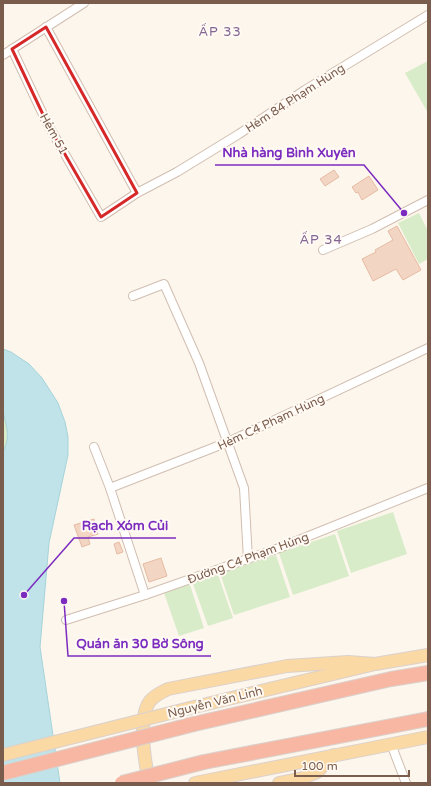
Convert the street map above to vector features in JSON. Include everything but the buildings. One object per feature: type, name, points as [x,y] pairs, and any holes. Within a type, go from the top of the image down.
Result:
[{"type":"highway","name":"Nguyễn Văn Linh","points":[[3,773],[194,724],[391,679],[428,673]]},
{"type":"highway","points":[[122,783],[204,762],[428,719]]},
{"type":"main road","name":"Nguyễn Văn Linh","points":[[3,755],[190,708],[375,664],[428,655]]},
{"type":"main road","points":[[149,783],[145,764],[143,728],[146,708],[158,693],[168,689],[287,666],[348,662],[375,664]]},
{"type":"main road","points":[[195,783],[428,737]]},
{"type":"main road","points":[[279,783],[303,778],[317,772],[334,755]]},
{"type":"street","points":[[3,55],[84,3]]},
{"type":"street","name":"Hẻm 84 Phạm Hùng","points":[[101,217],[137,193],[173,175],[239,134],[305,90],[428,15]]},
{"type":"street","points":[[46,27],[137,193]]},
{"type":"street","name":"Hẻm 51","points":[[12,49],[48,123],[101,217]]},
{"type":"street","points":[[323,250],[372,229],[428,200]]},
{"type":"street","points":[[133,296],[164,284],[199,363],[244,488],[248,559]]},
{"type":"street","name":"Hẻm C4 Phạm Hùng","points":[[110,488],[228,442],[428,348]]},
{"type":"street","points":[[94,448],[110,488],[145,595]]},
{"type":"street","name":"Đường C4 Phạm Hủng","points":[[66,620],[145,595],[279,548],[428,488]]},
{"type":"street","points":[[391,744],[406,783]]},
{"type":"highlighted area","points":[[46,27],[137,193],[101,217],[47,123],[12,49]]},
{"type":"green space","points":[[428,61],[428,113],[405,73]]},
{"type":"green space","points":[[419,213],[428,231],[428,259],[419,264],[398,223]]},
{"type":"green space","points":[[3,411],[8,443],[3,452]]},
{"type":"green space","points":[[393,512],[407,554],[351,573],[337,531]]},
{"type":"green space","points":[[335,534],[349,576],[293,595],[279,553]]},
{"type":"green space","points":[[276,555],[290,597],[234,615],[220,573]]},
{"type":"green space","points":[[217,572],[233,618],[208,626],[192,581]]},
{"type":"green space","points":[[189,582],[204,628],[179,636],[163,590]]},
{"type":"water","points":[[3,349],[11,352],[29,364],[42,378],[58,403],[65,422],[68,437],[68,455],[49,543],[40,647],[60,783],[3,783],[3,452],[7,440],[7,430],[2,402]]},
{"type":"place","name":"Nhà hàng Bình Xuyên","points":[[404,213]]},
{"type":"place","name":"Rạch Xóm Củi","points":[[24,595]]},
{"type":"place","name":"Quán ăn 30 Bờ Sông","points":[[64,601]]},
{"type":"district","name":"ẤP 33","points":[[220,31]]},
{"type":"district","name":"ẤP 34","points":[[321,239]]}]
